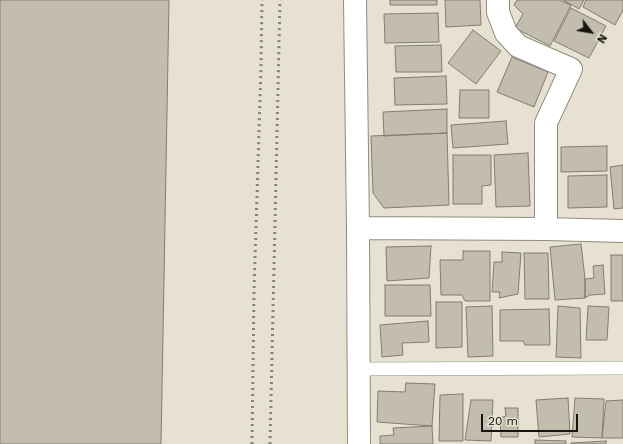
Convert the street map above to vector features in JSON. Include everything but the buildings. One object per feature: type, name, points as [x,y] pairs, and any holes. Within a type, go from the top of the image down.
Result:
[{"type":"street","points":[[354,0],[358,228],[359,444]]},
{"type":"street","points":[[498,0],[498,12],[506,33],[518,46],[571,69],[546,123],[546,229]]},
{"type":"street","points":[[358,228],[623,231]]},
{"type":"lane","points":[[358,369],[623,368]]},
{"type":"railway","points":[[252,444],[254,291],[262,0]]},
{"type":"railway","points":[[270,444],[280,0]]}]
